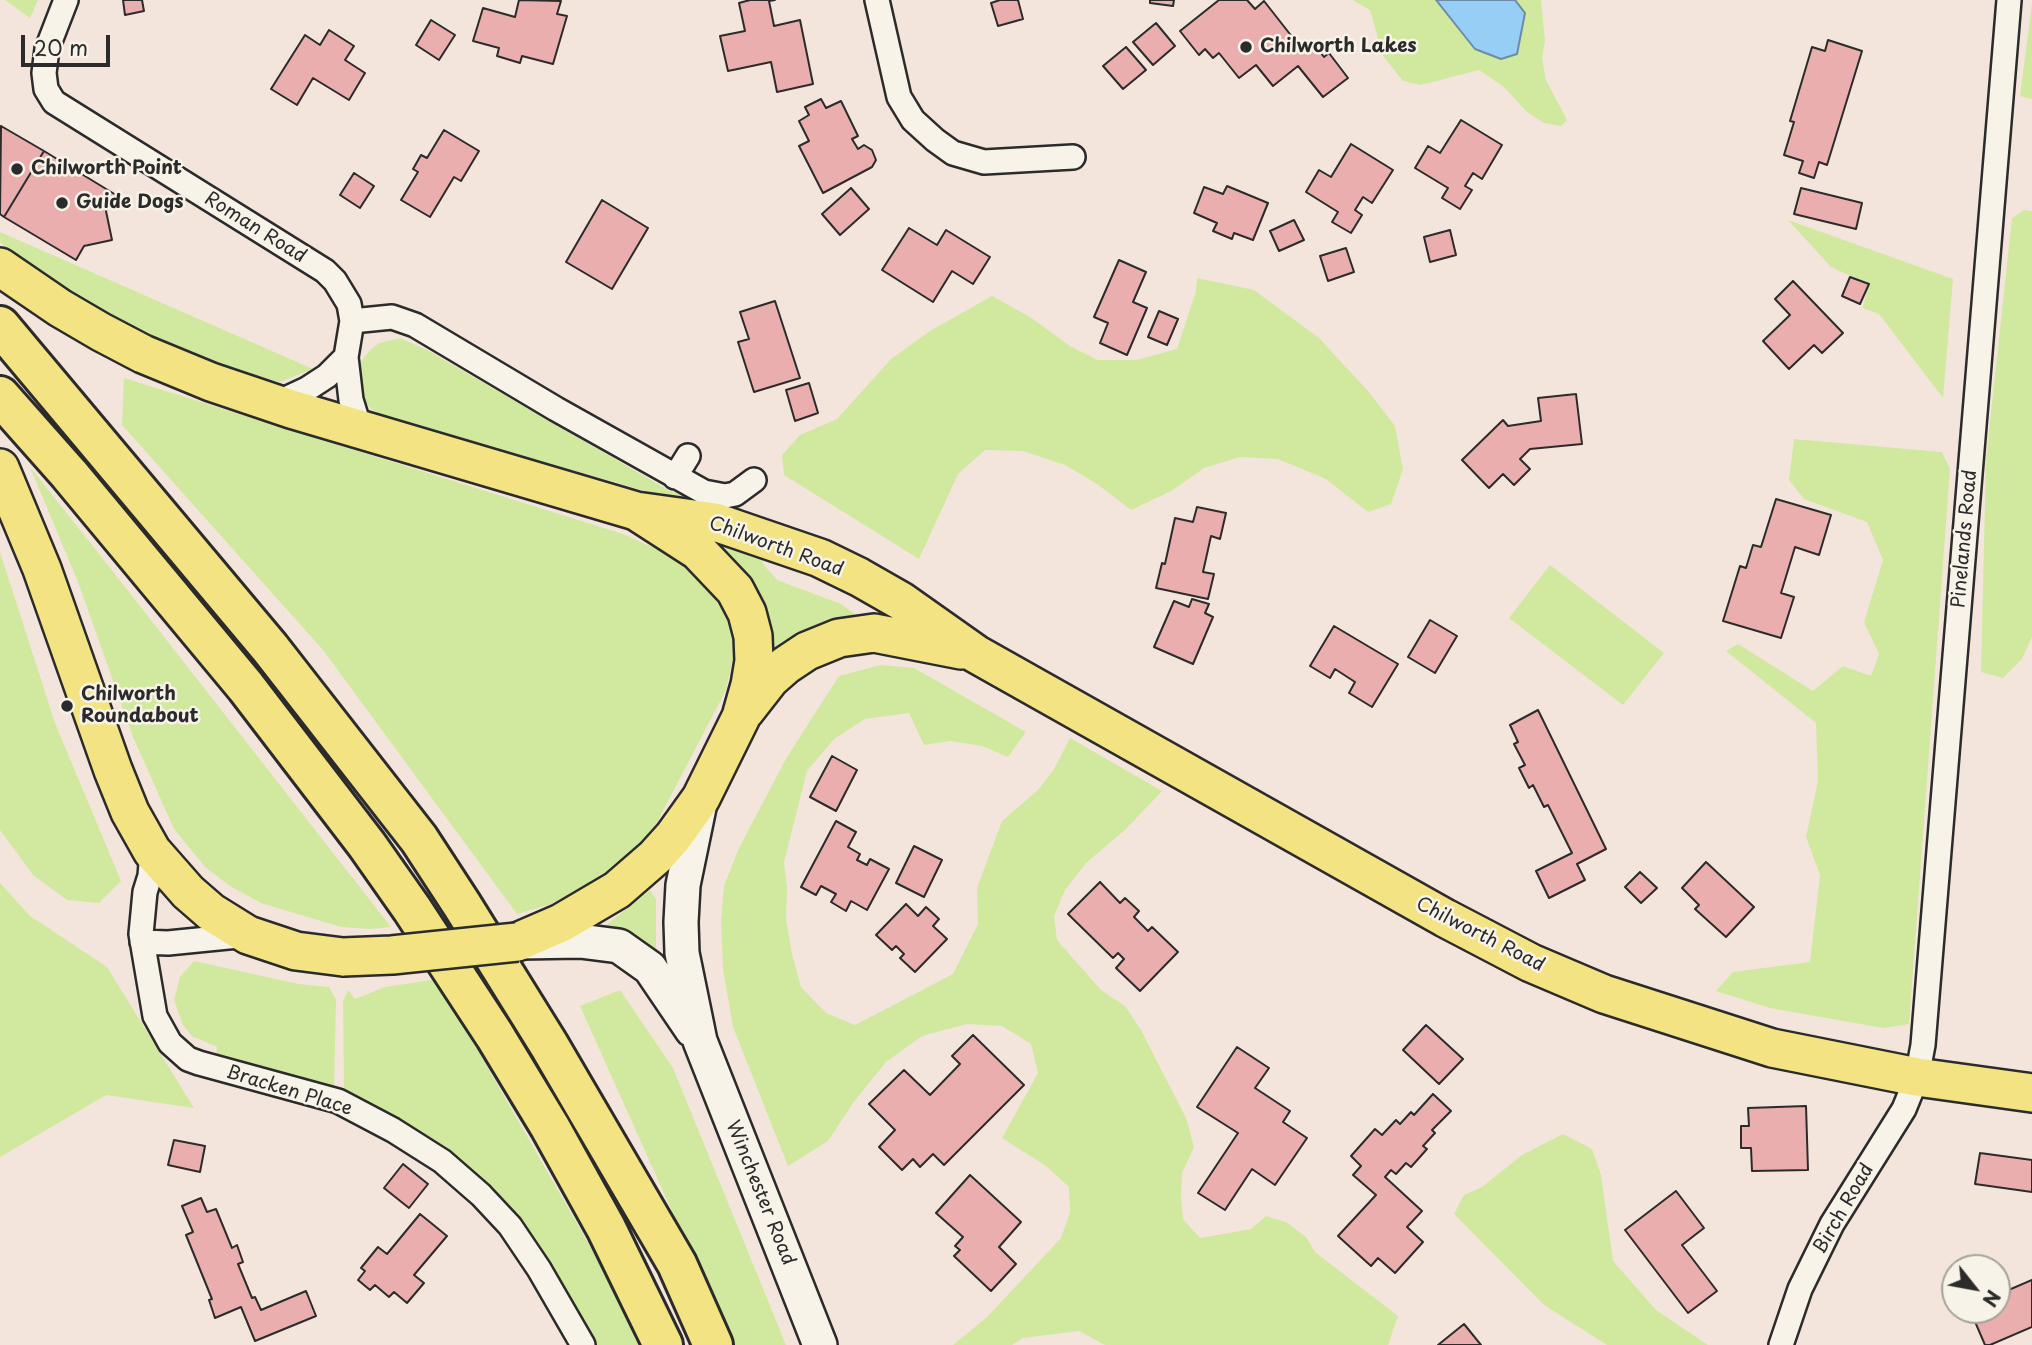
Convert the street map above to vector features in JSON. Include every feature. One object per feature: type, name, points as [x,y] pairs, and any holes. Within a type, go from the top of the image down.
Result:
[{"type":"highway","points":[[0,326],[270,648],[419,839],[555,1056],[677,1265],[713,1345]]},
{"type":"highway","points":[[0,396],[69,474],[246,687],[367,845],[412,909],[495,1036],[550,1127],[606,1228],[663,1345]]},
{"type":"main road","points":[[0,267],[60,308],[144,354],[211,382],[275,404],[636,511],[698,551],[735,590],[747,613],[753,636],[754,661],[741,717],[701,798],[673,837],[655,857],[617,890],[561,923],[517,942],[392,956],[343,957],[296,951],[248,935],[211,912],[188,892],[152,851],[130,812],[41,569],[0,468]]},
{"type":"main road","name":"Chilworth Road","points":[[636,511],[715,522],[820,558],[901,601],[976,654],[1445,918],[1531,963],[1604,994],[1772,1048],[1917,1077],[2032,1093]]},
{"type":"main road","name":"Chilworth Road","points":[[741,717],[771,679],[786,665],[807,651],[839,638],[874,633],[976,654]]},
{"type":"street","name":"Roman Road","points":[[66,0],[47,49],[44,72],[46,89],[54,102],[325,271],[349,304],[352,321]]},
{"type":"street","points":[[877,0],[899,97],[913,120],[935,140],[953,153],[984,162],[1073,157]]},
{"type":"street","name":"Pinelands Road","points":[[1917,1077],[1923,1045],[2009,0]]},
{"type":"street","name":"Chilworth Road","points":[[352,321],[391,317],[415,325],[556,410],[704,492],[725,496],[741,492],[754,480]]},
{"type":"street","points":[[352,321],[346,357],[351,400],[359,429]]},
{"type":"street","points":[[275,404],[307,390],[327,376],[346,357]]},
{"type":"street","points":[[675,477],[688,456]]},
{"type":"street","name":"Winchester Road","points":[[701,798],[682,885],[681,922],[682,953],[700,1041],[820,1345]]},
{"type":"street","name":"Bracken Place","points":[[152,851],[141,918],[142,942],[155,1016],[170,1044],[199,1063],[338,1101],[393,1129],[442,1161],[481,1195],[510,1226],[539,1269],[583,1345]]},
{"type":"street","points":[[142,942],[168,943],[248,935]]},
{"type":"street","name":"Winchester Road","points":[[517,942],[601,943],[619,946],[650,968],[700,1041]]},
{"type":"street","name":"Birch Road","points":[[1781,1345],[1800,1290],[1832,1224],[1904,1109],[1917,1077]]},
{"type":"green space","points":[[5,0],[38,0],[30,18]]},
{"type":"green space","points":[[1352,0],[1541,0],[1545,41],[1542,58],[1546,80],[1567,120],[1561,126],[1544,123],[1527,112],[1504,87],[1479,70],[1421,85],[1403,81],[1383,56],[1370,10]]},
{"type":"green space","points":[[2032,3],[2032,99],[2020,96]]},
{"type":"green space","points":[[2024,210],[2032,211],[2032,637],[2022,659],[2003,678],[1981,672],[1986,459],[2012,218]]},
{"type":"green space","points":[[1788,220],[1953,279],[1943,398],[1879,314],[1863,308],[1868,284],[1831,267]]},
{"type":"green space","points":[[0,232],[313,369],[280,382],[171,349],[89,307],[32,271],[0,242]]},
{"type":"green space","points":[[1197,278],[1254,290],[1319,338],[1368,391],[1395,426],[1403,469],[1391,504],[1368,512],[1326,479],[1278,459],[1240,457],[1204,468],[1173,490],[1131,510],[1097,484],[1065,465],[1023,451],[985,450],[958,474],[919,559],[784,475],[782,455],[800,435],[837,419],[891,359],[930,331],[992,296],[1030,317],[1070,346],[1098,360],[1136,360],[1177,349],[1196,291]]},
{"type":"green space","points":[[400,338],[427,350],[670,491],[712,506],[735,502],[751,517],[667,497],[384,417],[372,410],[363,400],[358,375],[361,362],[370,350],[379,343]]},
{"type":"green space","points":[[124,378],[623,534],[670,555],[694,572],[725,608],[736,645],[726,690],[654,828],[622,863],[569,895],[548,905],[517,914],[323,650],[122,425]]},
{"type":"green space","points":[[1794,439],[1942,452],[1950,469],[1909,1024],[1883,1028],[1770,1008],[1716,991],[1733,972],[1810,962],[1820,875],[1806,837],[1818,781],[1816,723],[1726,651],[1738,644],[1813,691],[1843,666],[1871,676],[1879,654],[1864,622],[1883,560],[1867,522],[1804,499],[1789,480]]},
{"type":"green space","points":[[30,467],[391,927],[341,927],[261,903],[230,886],[205,867],[174,829],[133,737],[78,582]]},
{"type":"green space","points":[[713,536],[761,551],[763,564],[777,580],[841,604],[860,618],[822,624],[799,633],[774,651],[712,541]]},
{"type":"green space","points":[[0,552],[55,723],[121,881],[99,903],[67,900],[33,875],[0,830]]},
{"type":"green space","points":[[1550,565],[1664,653],[1623,705],[1509,618]]},
{"type":"green space","points":[[881,665],[914,668],[1026,732],[1008,757],[982,746],[950,741],[924,745],[909,713],[865,719],[834,739],[807,771],[784,862],[786,919],[801,987],[826,1013],[855,1025],[953,974],[978,924],[977,888],[1002,821],[1038,790],[1054,769],[1070,738],[1162,791],[1126,829],[1086,863],[1065,890],[1054,916],[1057,940],[1101,990],[1125,1006],[1141,1030],[1186,1118],[1194,1147],[1182,1173],[1183,1219],[1200,1238],[1251,1229],[1266,1216],[1286,1222],[1306,1237],[1315,1252],[1398,1316],[1388,1345],[1105,1345],[1079,1331],[1023,1338],[1012,1345],[953,1345],[986,1318],[1061,1238],[1070,1212],[1069,1187],[1046,1166],[1002,1138],[1038,1073],[1031,1044],[1002,1026],[967,1024],[922,1036],[886,1062],[853,1103],[828,1141],[788,1166],[733,1027],[723,969],[721,920],[724,886],[739,848],[787,757],[839,676]]},
{"type":"green space","points":[[0,883],[30,916],[107,967],[194,1108],[106,1095],[0,1157]]},
{"type":"green space","points":[[650,890],[656,899],[656,951],[626,931],[600,930]]},
{"type":"green space","points":[[194,961],[299,984],[329,987],[336,1000],[334,1088],[216,1055],[217,1047],[192,1036],[183,1025],[174,1000],[180,977]]},
{"type":"green space","points":[[437,979],[638,1330],[644,1345],[596,1345],[567,1292],[520,1222],[489,1186],[447,1147],[374,1104],[344,1092],[343,1001],[348,990],[355,999],[385,987]]},
{"type":"green space","points":[[620,990],[673,1068],[786,1345],[732,1345],[580,1006]]},
{"type":"green space","points":[[1563,1134],[1592,1149],[1601,1175],[1613,1261],[1656,1310],[1708,1345],[1607,1345],[1544,1305],[1454,1214],[1464,1195],[1482,1187],[1522,1155]]},
{"type":"water","points":[[1436,0],[1515,0],[1525,13],[1517,54],[1501,59],[1475,49]]},
{"type":"building","points":[[123,0],[142,0],[144,11],[125,15]]},
{"type":"building","points":[[519,0],[561,1],[557,14],[567,16],[553,64],[522,56],[520,63],[497,56],[499,48],[473,41],[483,8],[515,17]]},
{"type":"building","points":[[775,0],[769,1],[774,26],[800,20],[813,84],[777,92],[771,62],[728,71],[720,36],[745,31],[739,3]]},
{"type":"building","points":[[1018,0],[1023,19],[998,26],[991,3]]},
{"type":"building","points":[[1150,0],[1174,0],[1173,6],[1150,3]]},
{"type":"building","name":"Chilworth Lakes","points":[[1219,0],[1247,0],[1255,9],[1264,1],[1304,52],[1314,44],[1324,57],[1329,53],[1348,78],[1323,97],[1298,66],[1273,86],[1256,65],[1239,78],[1219,53],[1213,58],[1205,49],[1199,55],[1180,31]]},
{"type":"building","points":[[431,20],[455,35],[439,60],[416,45]]},
{"type":"building","points":[[1156,23],[1175,46],[1153,65],[1133,42]]},
{"type":"building","points":[[329,30],[354,46],[345,60],[365,73],[349,100],[313,78],[297,105],[271,89],[305,35],[320,45]]},
{"type":"building","points":[[1828,40],[1862,51],[1827,165],[1819,162],[1814,178],[1799,173],[1803,161],[1784,155],[1794,122],[1790,121],[1812,47],[1825,51]]},
{"type":"building","points":[[1126,47],[1146,70],[1123,89],[1103,66]]},
{"type":"building","points":[[821,99],[826,108],[841,101],[858,136],[852,139],[858,149],[864,145],[872,150],[876,160],[872,167],[823,193],[799,146],[809,141],[799,121],[809,115],[805,107]]},
{"type":"building","points":[[1461,120],[1502,145],[1482,179],[1473,173],[1465,186],[1472,190],[1460,209],[1442,198],[1448,188],[1415,168],[1428,146],[1440,153]]},
{"type":"building","name":"Chilworth Point","points":[[1,126],[44,151],[4,217],[0,214]]},
{"type":"building","points":[[444,130],[479,151],[461,181],[454,177],[430,217],[401,200],[418,172],[413,169],[421,155],[427,158]]},
{"type":"building","points":[[1351,144],[1393,170],[1372,203],[1363,197],[1355,210],[1362,215],[1351,233],[1332,222],[1338,212],[1306,192],[1319,170],[1331,177]]},
{"type":"building","name":"Guide Dogs","points":[[44,151],[116,195],[106,211],[112,240],[84,246],[76,260],[4,217]]},
{"type":"building","points":[[354,173],[374,186],[360,208],[340,195]]},
{"type":"building","points":[[1227,186],[1268,203],[1253,240],[1234,233],[1232,239],[1213,231],[1217,223],[1194,213],[1204,187],[1223,194]]},
{"type":"building","points":[[851,188],[869,209],[840,235],[822,214]]},
{"type":"building","points":[[1801,188],[1862,203],[1856,229],[1794,214]]},
{"type":"building","points":[[602,200],[648,228],[612,289],[566,262]]},
{"type":"building","points":[[1294,220],[1304,240],[1279,251],[1270,231]]},
{"type":"building","points":[[909,228],[937,245],[946,230],[990,257],[973,284],[952,271],[933,302],[882,270]]},
{"type":"building","points":[[1450,230],[1456,255],[1430,262],[1424,237]]},
{"type":"building","points":[[1346,248],[1354,272],[1328,281],[1320,256]]},
{"type":"building","points":[[1119,260],[1146,272],[1133,302],[1147,308],[1127,355],[1100,343],[1108,323],[1094,317]]},
{"type":"building","points":[[1850,277],[1869,284],[1860,304],[1842,296]]},
{"type":"building","points":[[1793,281],[1843,333],[1822,353],[1814,345],[1789,369],[1763,341],[1790,315],[1775,299]]},
{"type":"building","points":[[775,301],[800,378],[754,392],[738,342],[749,339],[740,312]]},
{"type":"building","points":[[1159,311],[1178,319],[1167,345],[1148,337]]},
{"type":"building","points":[[809,383],[818,413],[795,421],[786,390]]},
{"type":"building","points":[[1576,394],[1582,444],[1530,449],[1520,459],[1530,469],[1514,485],[1503,474],[1489,488],[1462,460],[1503,420],[1508,426],[1541,421],[1538,398]]},
{"type":"building","points":[[1776,499],[1831,515],[1819,555],[1795,547],[1781,593],[1794,597],[1781,638],[1723,621],[1740,566],[1746,568],[1753,545],[1761,547]]},
{"type":"building","points":[[1197,507],[1226,513],[1220,539],[1211,536],[1203,572],[1214,574],[1208,599],[1156,588],[1162,563],[1165,564],[1175,518],[1193,522]]},
{"type":"building","points":[[1192,599],[1209,604],[1205,613],[1213,617],[1193,664],[1154,647],[1174,601],[1189,607]]},
{"type":"building","points":[[1430,620],[1457,636],[1435,673],[1408,657]]},
{"type":"building","points":[[1334,626],[1398,664],[1372,707],[1349,693],[1355,682],[1335,669],[1330,678],[1310,666]]},
{"type":"building","points":[[1538,710],[1606,849],[1577,864],[1585,880],[1549,898],[1536,871],[1572,853],[1548,805],[1544,807],[1533,785],[1529,788],[1519,768],[1525,765],[1514,744],[1518,742],[1510,725]]},
{"type":"building","points":[[832,756],[857,770],[836,811],[810,797]]},
{"type":"building","points":[[836,821],[856,832],[848,847],[860,854],[857,860],[867,865],[870,859],[889,869],[867,910],[851,901],[846,911],[831,902],[836,894],[821,886],[816,895],[801,887]]},
{"type":"building","points":[[914,846],[942,860],[924,897],[896,883]]},
{"type":"building","points":[[1706,862],[1754,907],[1726,937],[1695,909],[1699,905],[1682,888]]},
{"type":"building","points":[[1640,872],[1657,888],[1641,903],[1625,887]]},
{"type":"building","points":[[1100,882],[1120,903],[1125,898],[1139,911],[1134,917],[1148,931],[1152,927],[1178,952],[1140,991],[1116,968],[1124,959],[1118,953],[1113,958],[1068,914]]},
{"type":"building","points":[[906,904],[918,916],[926,907],[939,919],[933,926],[947,939],[915,972],[900,958],[904,954],[896,946],[892,950],[876,935]]},
{"type":"building","points":[[1426,1025],[1463,1059],[1439,1084],[1403,1050]]},
{"type":"building","points":[[973,1035],[1024,1085],[944,1165],[933,1154],[920,1167],[913,1159],[902,1170],[879,1147],[895,1130],[869,1104],[904,1070],[930,1095],[960,1064],[952,1056]]},
{"type":"building","points":[[1237,1047],[1269,1068],[1255,1088],[1290,1111],[1283,1122],[1307,1138],[1275,1185],[1252,1169],[1225,1210],[1198,1193],[1238,1133],[1197,1107]]},
{"type":"building","points":[[1433,1094],[1451,1111],[1432,1130],[1435,1133],[1423,1146],[1427,1149],[1411,1167],[1406,1163],[1396,1174],[1391,1170],[1385,1177],[1422,1211],[1407,1227],[1423,1242],[1395,1273],[1378,1258],[1371,1266],[1338,1236],[1376,1195],[1353,1175],[1361,1166],[1351,1156],[1375,1129],[1382,1135],[1396,1120],[1400,1124],[1411,1112],[1414,1115]]},
{"type":"building","points":[[1806,1106],[1808,1170],[1752,1171],[1751,1148],[1741,1148],[1741,1126],[1749,1126],[1748,1108]]},
{"type":"building","points":[[174,1140],[205,1146],[200,1172],[168,1165]]},
{"type":"building","points":[[1980,1153],[2032,1160],[2032,1192],[1975,1184]]},
{"type":"building","points":[[403,1164],[428,1184],[409,1208],[384,1188]]},
{"type":"building","points":[[970,1175],[1021,1222],[999,1247],[1016,1264],[991,1291],[954,1256],[960,1250],[955,1246],[963,1237],[936,1213]]},
{"type":"building","points":[[1676,1191],[1704,1228],[1682,1245],[1717,1291],[1688,1313],[1625,1230]]},
{"type":"building","points":[[201,1198],[207,1212],[216,1209],[232,1248],[237,1245],[243,1262],[238,1264],[252,1298],[255,1297],[261,1310],[306,1291],[316,1316],[255,1341],[241,1307],[215,1318],[209,1300],[212,1299],[186,1235],[193,1232],[182,1206]]},
{"type":"building","points":[[420,1214],[447,1236],[414,1275],[424,1283],[407,1303],[394,1292],[389,1297],[375,1285],[370,1290],[358,1280],[365,1271],[361,1268],[378,1247],[387,1254]]},
{"type":"building","points":[[2032,1280],[2032,1327],[1985,1345],[1976,1324],[2011,1324],[2011,1289]]},
{"type":"building","points":[[1464,1324],[1481,1345],[1438,1345]]},
{"type":"place","name":"Chilworth Lakes","points":[[1246,47]]},
{"type":"place","name":"Chilworth Point","points":[[17,169]]},
{"type":"place","name":"Guide Dogs","points":[[62,203]]},
{"type":"place","name":"Chilworth Roundabout","points":[[67,706]]}]
